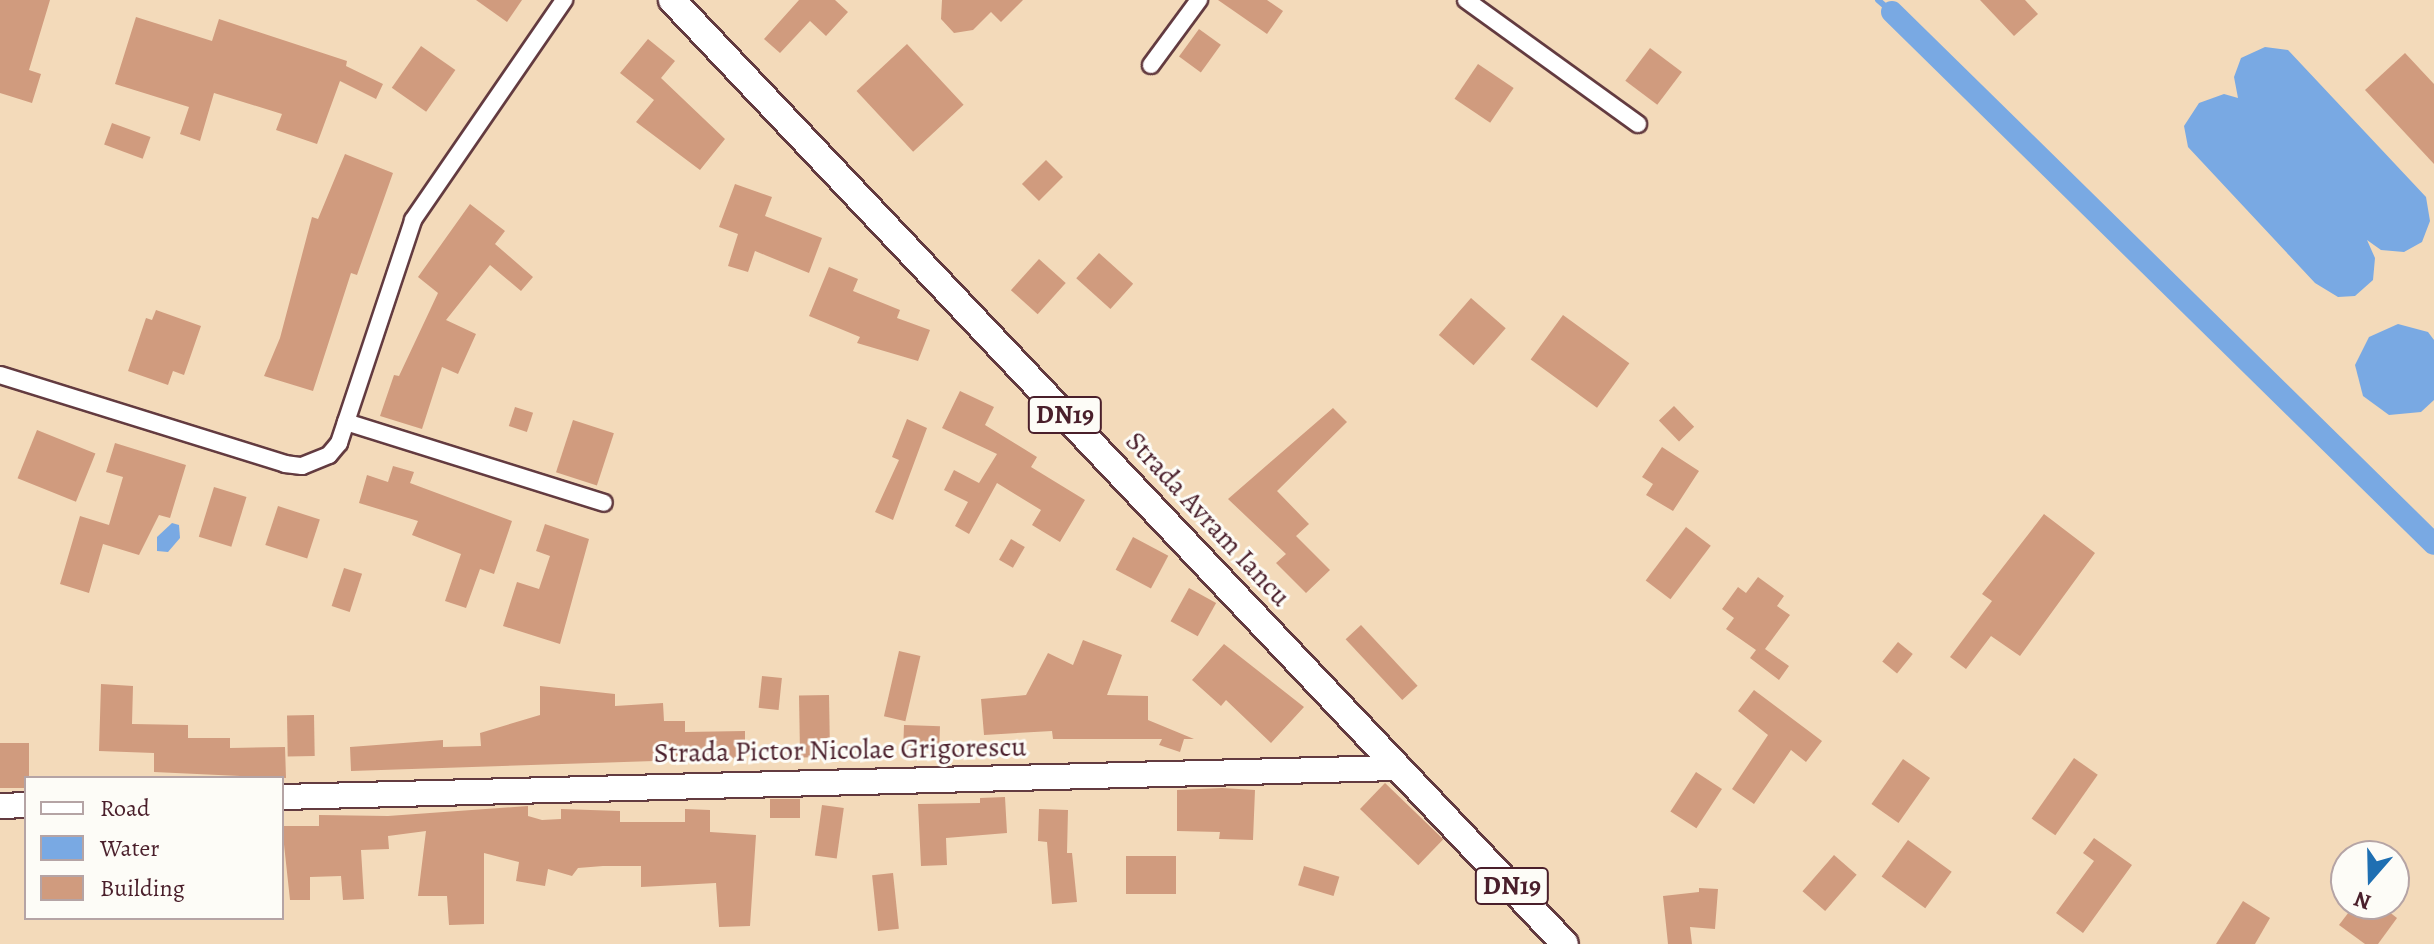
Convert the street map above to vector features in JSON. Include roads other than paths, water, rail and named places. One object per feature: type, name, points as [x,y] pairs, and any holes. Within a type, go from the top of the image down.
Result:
[{"type":"main road","name":"Strada Avram Iancu","points":[[672,0],[1565,944]]},
{"type":"main road","name":"Strada Pictor Nicolae Grigorescu","points":[[284,797],[1399,768]]},
{"type":"main road","points":[[0,806],[24,805]]},
{"type":"street","points":[[0,375],[285,464],[302,466],[329,455],[346,422],[413,220],[564,0]]},
{"type":"street","points":[[1151,65],[1199,0]]},
{"type":"street","points":[[1466,0],[1638,124]]},
{"type":"street","points":[[346,422],[604,503]]},
{"type":"water","points":[[2265,47],[2288,50],[2426,197],[2430,221],[2422,242],[2404,252],[2381,250],[2367,240],[2375,258],[2373,280],[2355,296],[2338,297],[2315,283],[2188,147],[2184,126],[2199,103],[2224,94],[2238,98],[2234,77],[2241,58]]},
{"type":"water","points":[[2398,324],[2428,332],[2434,340],[2434,400],[2421,412],[2389,415],[2363,396],[2355,365],[2369,337]]},
{"type":"water","points":[[172,523],[179,525],[180,538],[168,552],[157,551],[157,537]]},
{"type":"waterway","points":[[1878,0],[1892,12]]},
{"type":"waterway","points":[[1892,12],[2434,544]]}]
